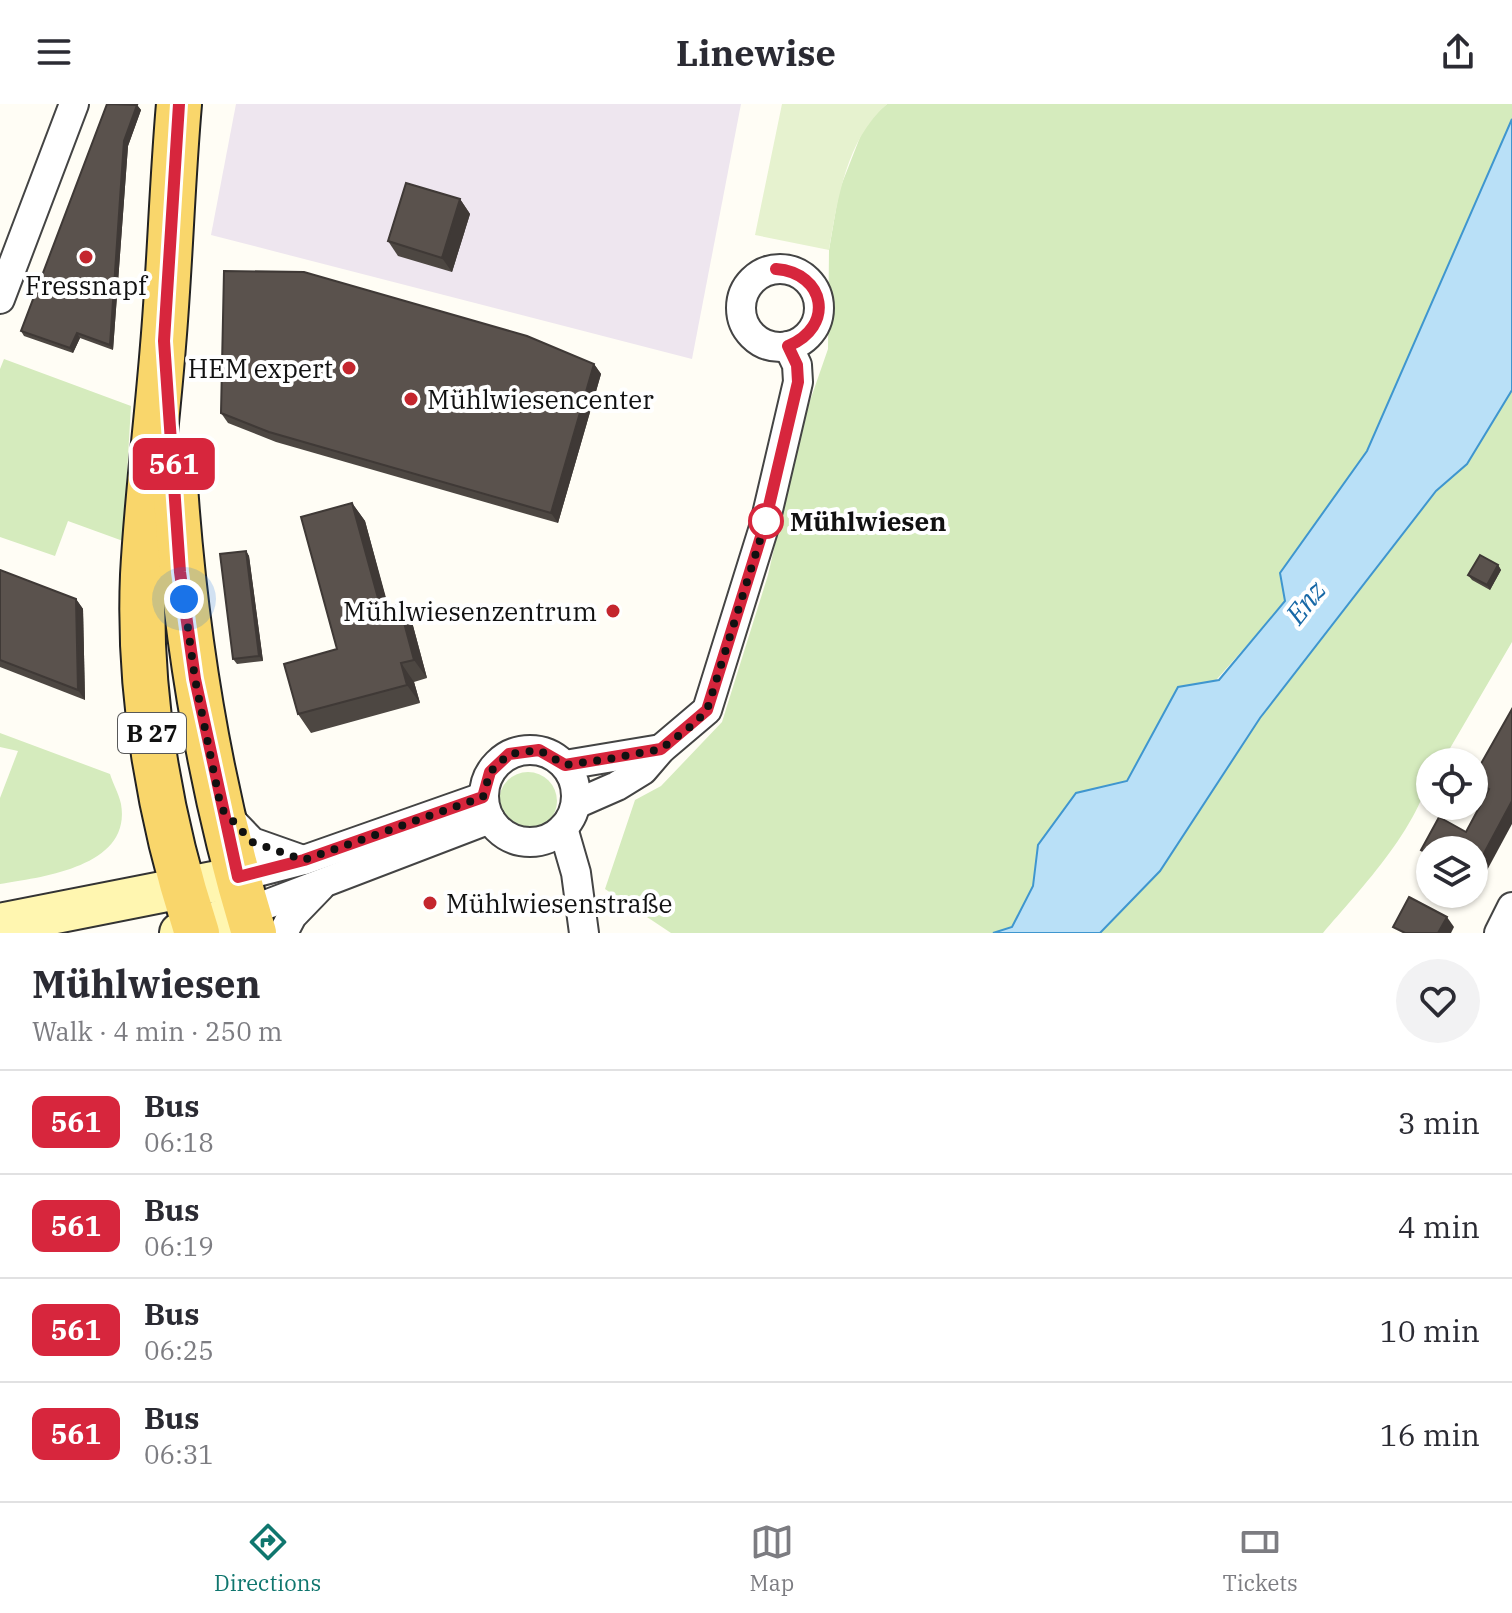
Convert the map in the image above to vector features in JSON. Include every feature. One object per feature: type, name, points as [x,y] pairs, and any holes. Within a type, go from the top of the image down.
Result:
[{"type":"main road","name":"B 27","points":[[179,104],[164,341],[143,576],[152,732],[191,931]]},
{"type":"main road","name":"B 27","points":[[164,341],[180,572],[195,679],[221,808],[255,914]]},
{"type":"main road","points":[[0,924],[105,917],[183,887],[255,914]]},
{"type":"main road","points":[[191,931],[255,914]]},
{"type":"street","points":[[0,299],[74,104]]},
{"type":"street","points":[[584,932],[576,873],[559,825],[576,790],[565,765],[539,750],[509,754],[490,772],[487,808],[511,838],[559,825],[643,770],[661,749],[707,710],[729,650],[775,486],[798,382],[797,365],[788,346]]},
{"type":"street","points":[[565,765],[661,749]]},
{"type":"street","points":[[221,808],[252,842],[304,860]]},
{"type":"street","points":[[255,914],[304,860],[487,808]]},
{"type":"street","points":[[255,914],[487,808]]},
{"type":"street","points":[[255,914],[292,916],[329,878]]},
{"type":"street","points":[[1499,933],[1512,907]]},
{"type":"shaded area","points":[[236,104],[741,104],[692,359],[211,235]]},
{"type":"green space","points":[[782,104],[887,104],[873,118],[853,152],[840,190],[829,250],[755,235]]},
{"type":"green space","points":[[887,104],[1512,104],[1512,119],[1367,451],[1280,573],[1286,601],[1127,781],[1076,793],[1038,845],[1033,886],[1012,927],[993,933],[671,933],[605,889],[635,800],[661,786],[722,722],[768,575],[804,418],[828,349],[829,250],[839,191],[866,122]]},
{"type":"green space","points":[[4,359],[131,406],[123,541],[68,521],[55,556],[0,537],[0,369]]},
{"type":"green space","points":[[1512,390],[1512,642],[1450,748],[1416,748],[1416,810],[1390,853],[1323,933],[1100,933],[1160,871],[1260,718],[1436,491],[1467,464]]},
{"type":"green space","points":[[0,733],[110,774],[121,804],[121,825],[113,842],[99,855],[60,872],[0,884],[0,798],[18,751],[0,747]]},
{"type":"green space","points":[[528,772],[539,774],[548,781],[555,790],[555,812],[548,821],[539,828],[528,830],[517,828],[508,821],[501,812],[499,801],[501,790],[508,781],[517,774]]},
{"type":"water","name":"Enz","points":[[1512,119],[1512,390],[1467,464],[1436,491],[1260,718],[1160,871],[1100,933],[993,933],[1012,927],[1033,886],[1038,845],[1076,793],[1127,781],[1178,687],[1219,680],[1285,601],[1280,573],[1367,451]]},
{"type":"building","points":[[107,104],[137,105],[124,141],[110,345],[77,333],[70,348],[21,331]]},
{"type":"building","points":[[406,183],[460,199],[442,258],[388,241]]},
{"type":"building","name":"Mühlwiesencenter","points":[[224,271],[304,272],[527,336],[594,364],[551,513],[269,432],[221,413]]},
{"type":"building","points":[[352,503],[381,609],[399,604],[414,660],[401,663],[407,685],[298,714],[284,664],[337,649],[301,517]]},
{"type":"building","points":[[246,551],[259,656],[233,659],[220,554]]},
{"type":"building","points":[[1480,555],[1498,565],[1487,585],[1468,575]]},
{"type":"building","points":[[0,570],[76,599],[78,690],[0,660]]},
{"type":"building","points":[[1512,709],[1512,801],[1488,846],[1488,836],[1429,836],[1437,820],[1444,820],[1466,832],[1472,820],[1488,820],[1488,751]]},
{"type":"building","points":[[1409,897],[1416,901],[1416,908],[1430,908],[1447,917],[1438,933],[1405,933],[1393,927]]},
{"type":"bus line","name":"561","points":[[179,104],[164,341],[180,572],[195,679],[238,877],[304,860],[483,797],[490,772],[509,754],[539,750],[553,755],[565,765],[661,749],[683,735],[707,710],[729,650],[775,486],[798,382],[797,365],[788,346],[810,333],[817,322],[819,308],[811,284],[801,275],[776,269]]},
{"type":"place","name":"Fressnapf","points":[[86,257]]},
{"type":"place","name":"HEM expert","points":[[349,368]]},
{"type":"place","name":"Mühlwiesencenter","points":[[411,399]]},
{"type":"place","name":"Mühlwiesen","points":[[766,521]]},
{"type":"place","name":"Mühlwiesenzentrum","points":[[613,611]]},
{"type":"place","name":"Mühlwiesenstraße","points":[[430,903]]},
{"type":"route","points":[[184,599],[195,679],[221,808],[252,842],[304,860],[483,797],[490,772],[509,754],[539,750],[553,755],[565,765],[661,749],[683,735],[707,710],[729,650],[766,521]]}]
